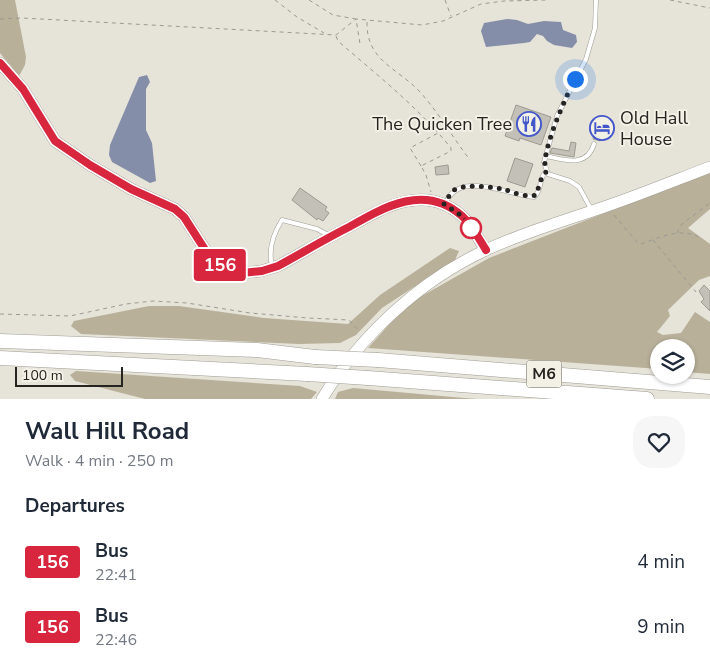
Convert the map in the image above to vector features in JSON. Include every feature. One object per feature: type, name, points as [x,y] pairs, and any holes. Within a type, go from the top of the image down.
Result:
[{"type":"highway","name":"M6","points":[[0,341],[257,350],[315,357],[378,360],[710,388]]},
{"type":"highway","name":"M6","points":[[0,358],[307,374],[647,399]]},
{"type":"street","points":[[0,63],[23,89],[55,141],[90,165],[131,189],[175,209],[184,217],[211,259],[223,268],[242,273],[272,268],[386,206],[413,199],[432,200],[444,204],[462,216],[486,250]]},
{"type":"street","points":[[322,399],[341,368],[366,338],[399,308],[444,274],[486,250],[710,167]]},
{"type":"lane","points":[[592,211],[579,187],[570,181],[551,176],[546,172],[544,162],[557,116],[586,60],[595,28],[596,0]]},
{"type":"lane","points":[[546,156],[575,162],[589,155],[594,144]]},
{"type":"lane","points":[[444,204],[452,192],[458,188],[486,187],[534,196],[538,192],[542,177],[546,172]]},
{"type":"lane","points":[[272,268],[270,258],[272,242],[282,220],[317,229],[330,237]]},
{"type":"path","points":[[276,0],[297,17],[325,33]]},
{"type":"path","points":[[310,0],[333,15],[367,21],[422,25],[443,21],[481,4],[504,1],[547,0]]},
{"type":"path","points":[[445,0],[452,17]]},
{"type":"path","points":[[670,0],[710,8]]},
{"type":"path","points":[[0,19],[22,18],[336,35],[356,19]]},
{"type":"path","points":[[356,19],[360,44]]},
{"type":"path","points":[[367,21],[367,32],[384,64],[418,90],[470,160]]},
{"type":"path","points":[[336,35],[338,41],[402,96],[439,133],[451,148],[451,151],[421,166]]},
{"type":"path","points":[[432,200],[430,184],[410,148],[439,133]]},
{"type":"path","points":[[677,233],[682,224],[710,203]]},
{"type":"path","points":[[608,206],[637,242],[641,244],[677,233],[691,233],[698,237]]},
{"type":"path","points":[[653,240],[696,292]]},
{"type":"path","points":[[0,314],[70,316],[126,304],[154,301],[187,303],[250,313],[349,320],[366,338]]},
{"type":"shaded area","points":[[0,0],[15,0],[26,57],[25,65],[19,76],[0,53]]},
{"type":"shaded area","points":[[710,172],[710,209],[688,228],[710,244],[710,276],[699,280],[668,310],[670,316],[657,332],[663,335],[681,333],[695,312],[710,322],[710,374],[695,373],[695,339],[650,339],[650,368],[368,348],[393,320],[420,297],[489,258]]},
{"type":"shaded area","points":[[450,248],[459,251],[455,260],[382,308],[356,335],[340,343],[299,344],[81,334],[71,326],[74,321],[149,306],[179,306],[264,318],[348,324],[380,295]]},
{"type":"shaded area","points":[[76,371],[300,386],[317,392],[311,399],[145,399],[75,381],[70,375]]},
{"type":"shaded area","points":[[353,388],[478,399],[335,399],[338,392]]},
{"type":"water","points":[[507,19],[528,24],[544,21],[561,22],[563,30],[576,35],[577,42],[572,48],[554,45],[543,36],[537,34],[530,42],[486,47],[481,31],[484,23]]},
{"type":"water","points":[[147,75],[150,82],[146,89],[146,130],[152,143],[156,181],[150,183],[112,162],[109,155],[110,145],[139,77]]},
{"type":"building","name":"The Quicken Tree","points":[[516,105],[551,117],[541,145],[520,138],[519,141],[505,136]]},
{"type":"building","name":"Old Hall House","points":[[598,116],[609,119],[606,137],[601,136],[600,141],[593,139]]},
{"type":"building","points":[[571,142],[576,143],[574,157],[550,153],[552,148],[569,151]]},
{"type":"building","points":[[515,158],[533,164],[525,187],[507,181]]},
{"type":"building","points":[[448,165],[449,174],[436,175],[435,167]]},
{"type":"building","points":[[300,188],[327,207],[325,210],[329,213],[323,221],[318,218],[317,220],[292,200]]},
{"type":"building","points":[[704,285],[710,291],[710,311],[701,302],[704,299],[699,291]]},
{"type":"bus line","name":"156","points":[[0,63],[23,89],[55,141],[90,165],[131,189],[175,209],[184,217],[211,259],[223,268],[242,273],[262,271],[278,266],[386,206],[413,199],[432,200],[444,204],[462,216],[486,250]]},
{"type":"place","name":"The Quicken Tree","points":[[529,124]]},
{"type":"place","name":"Old Hall House","points":[[602,128]]},
{"type":"route","points":[[471,228],[474,231],[462,216],[444,204],[448,196],[458,188],[486,187],[504,189],[530,196],[536,195],[541,185],[543,174],[546,172],[544,162],[557,116],[575,79]]}]
